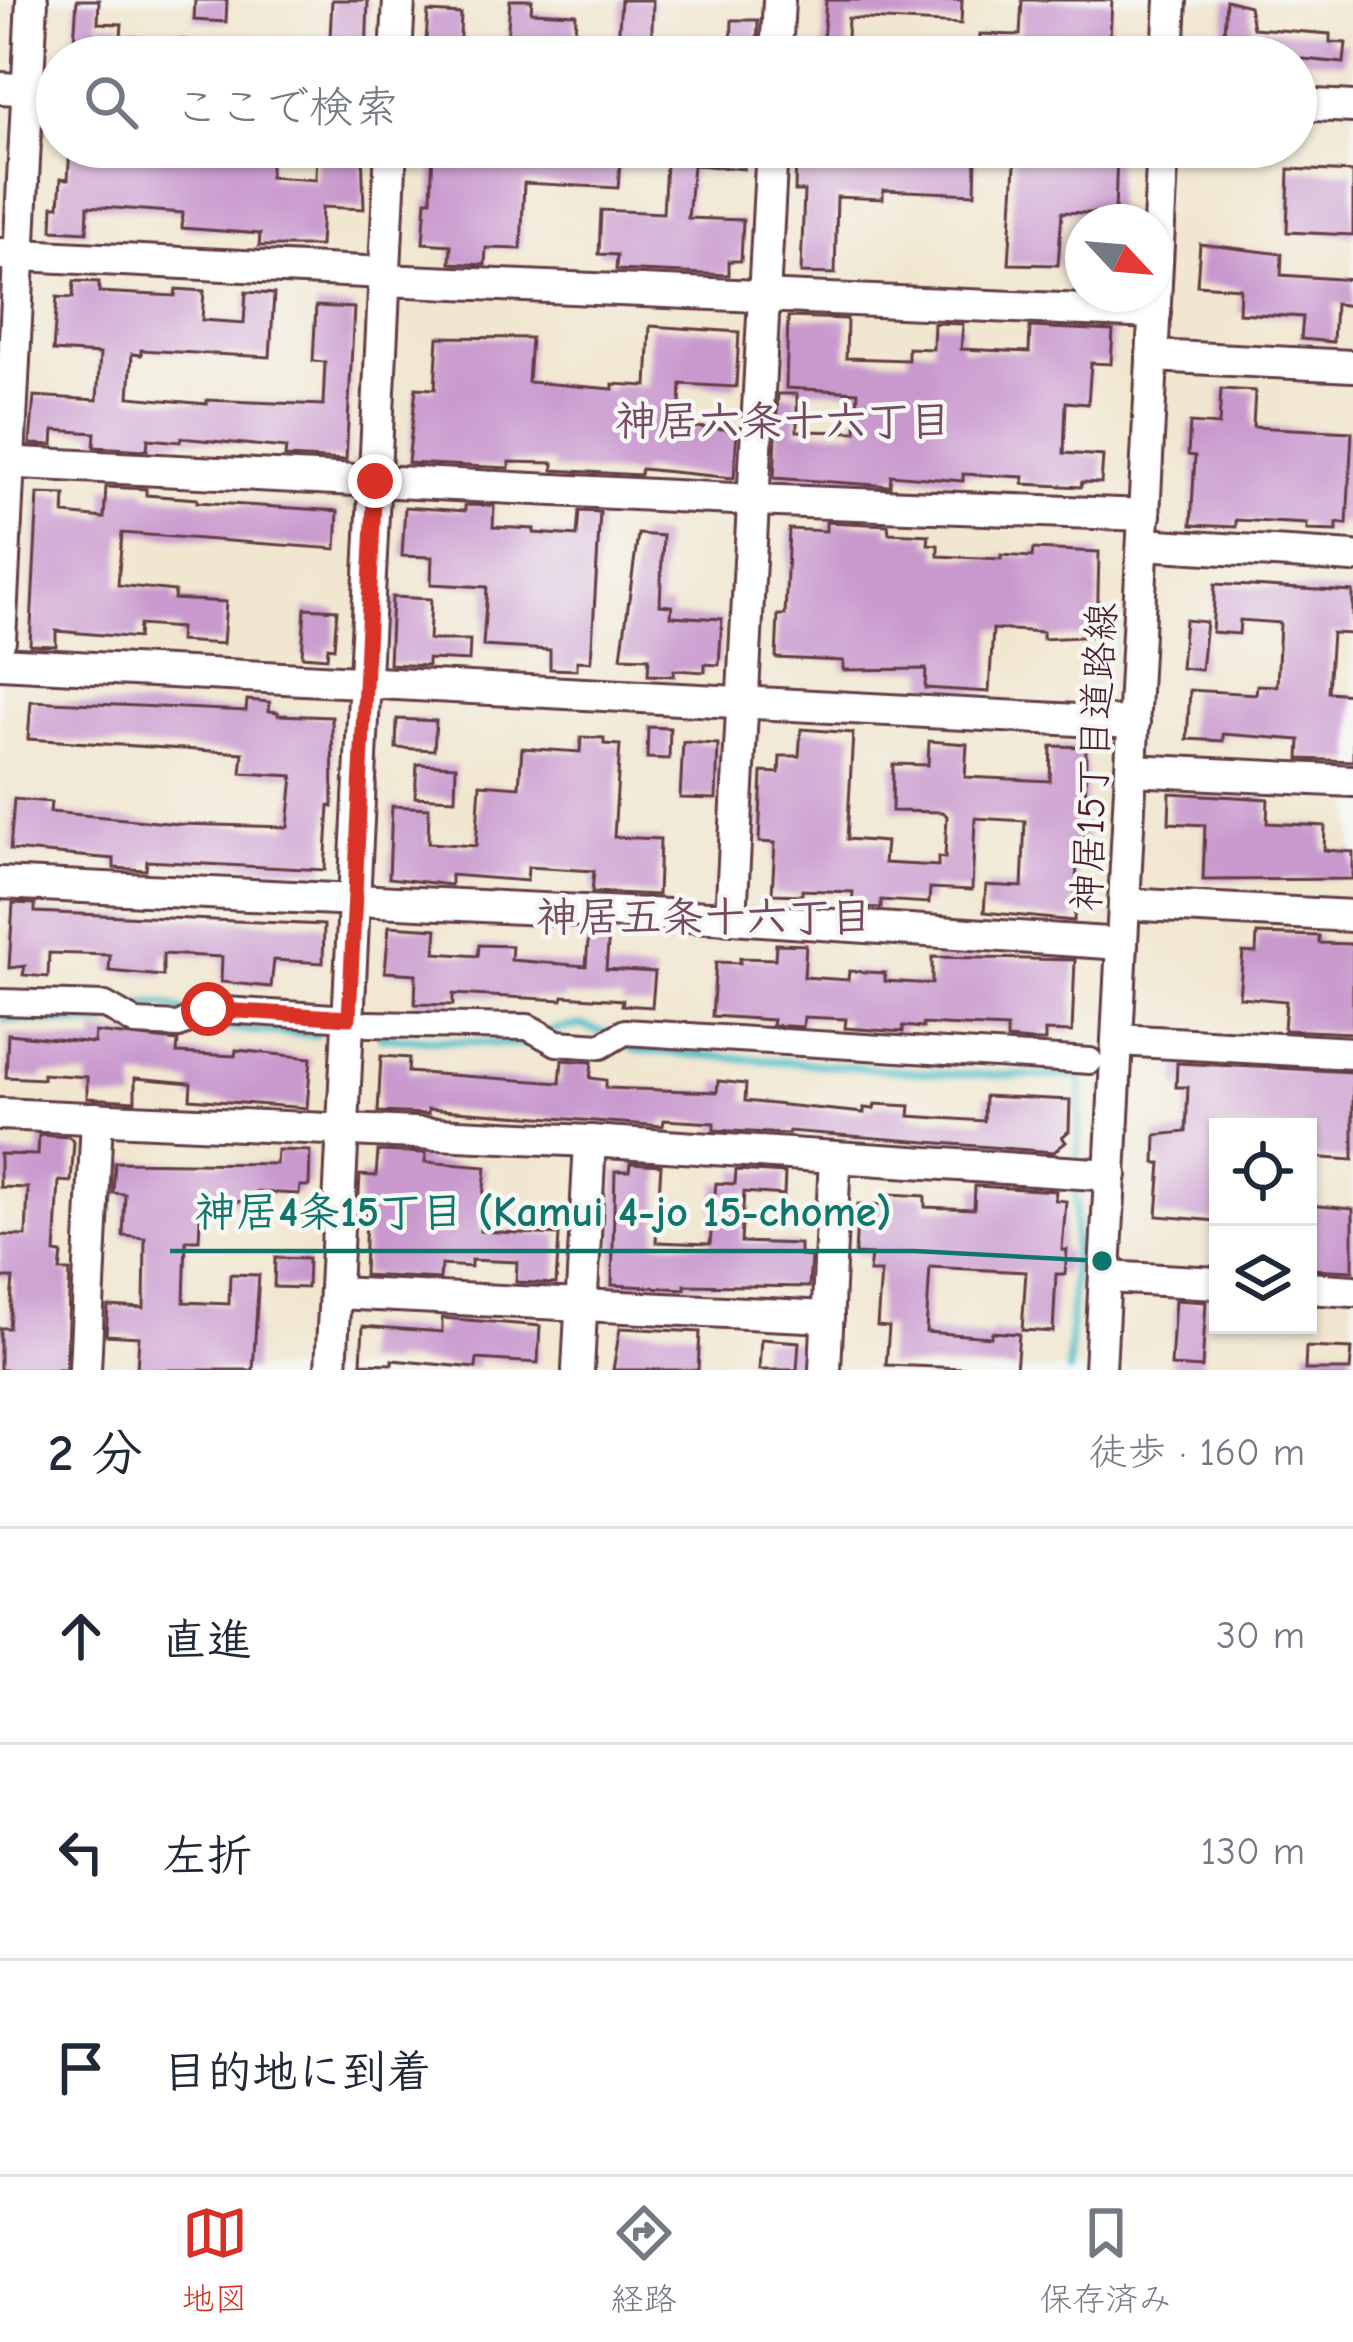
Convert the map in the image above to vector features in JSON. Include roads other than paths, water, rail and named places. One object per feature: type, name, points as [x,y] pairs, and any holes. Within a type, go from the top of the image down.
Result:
[{"type":"street","points":[[0,640],[10,255],[28,89],[32,0]]},
{"type":"street","points":[[397,36],[398,0]]},
{"type":"street","points":[[777,36],[778,0]]},
{"type":"street","points":[[1169,36],[1171,0]]},
{"type":"street","points":[[1317,105],[1353,107]]},
{"type":"street","points":[[331,1370],[340,1132],[358,1021],[355,900],[391,168]]},
{"type":"street","points":[[731,918],[771,168]]},
{"type":"street","name":"神居15丁目道路線","points":[[1100,1370],[1162,168]]},
{"type":"street","points":[[10,255],[764,298],[1155,313]]},
{"type":"street","points":[[1153,356],[1353,365]]},
{"type":"street","points":[[6,462],[753,500],[1144,530],[1353,557]]},
{"type":"street","points":[[0,663],[1134,723]]},
{"type":"street","points":[[1131,770],[1353,781]]},
{"type":"street","points":[[0,883],[731,918],[1123,944]]},
{"type":"street","points":[[1124,904],[1353,916]]},
{"type":"street","points":[[0,1002],[105,1005],[136,1023],[179,1025],[208,1009],[528,1027],[557,1043],[602,1046],[626,1032],[1090,1061]]},
{"type":"street","points":[[1118,1040],[1353,1054]]},
{"type":"street","points":[[0,1114],[590,1141],[1111,1175]]},
{"type":"street","points":[[85,1370],[98,1118]]},
{"type":"street","points":[[578,1370],[590,1141]]},
{"type":"street","points":[[826,1370],[835,1157]]},
{"type":"street","points":[[1106,1277],[1209,1283]]},
{"type":"street","points":[[1317,1289],[1353,1291]]},
{"type":"street","points":[[336,1293],[828,1317]]},
{"type":"waterway","points":[[127,1011],[157,1004],[187,1013]]},
{"type":"waterway","points":[[5,1019],[104,1025],[114,1019]]},
{"type":"waterway","points":[[200,1020],[215,1028],[316,1035]]},
{"type":"waterway","points":[[547,1031],[581,1025],[608,1034]]},
{"type":"waterway","points":[[381,1037],[520,1045],[534,1038]]},
{"type":"waterway","points":[[621,1041],[636,1050],[942,1074],[1081,1077],[1078,1162]]},
{"type":"waterway","points":[[1069,1370],[1077,1177]]},
{"type":"place","name":"神居4条15丁目 (Kamui 4-jo 15-chome)","points":[[1102,1261]]},
{"type":"district","name":"神居六条十六丁目","points":[[783,420]]},
{"type":"district","name":"神居五条十六丁目","points":[[704,916]]}]
